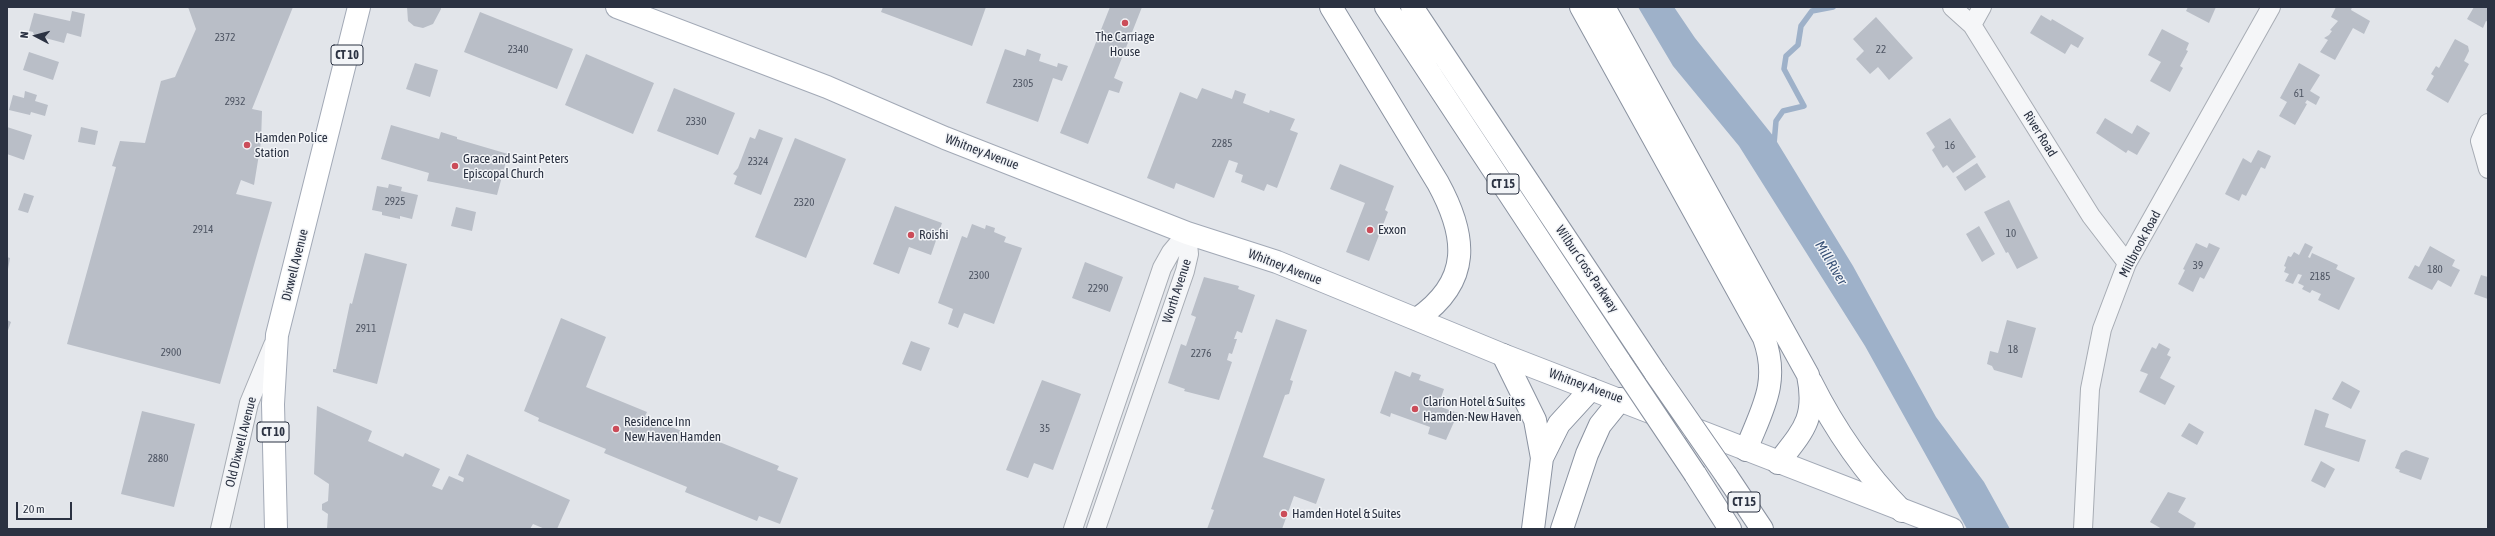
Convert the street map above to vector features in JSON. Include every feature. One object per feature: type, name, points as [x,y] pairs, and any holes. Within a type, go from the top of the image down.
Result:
[{"type":"main road","name":"Dixwell Avenue","points":[[276,529],[273,404],[277,336],[359,7]]},
{"type":"main road","name":"Whitney Avenue","points":[[617,7],[828,87],[945,138],[1187,233],[1277,262],[1503,355],[1591,389],[1622,399],[1778,463],[1952,529]]},
{"type":"main road","points":[[1331,7],[1438,183],[1451,207],[1457,225],[1459,254],[1450,285],[1436,306],[1417,319]]},
{"type":"main road","name":"Wilbur Cross Parkway","points":[[1386,7],[1730,529]]},
{"type":"main road","name":"Wilbur Cross Parkway","points":[[1412,7],[1656,374],[1762,529]]},
{"type":"main road","points":[[1428,7],[1444,54]]},
{"type":"main road","points":[[1581,7],[1764,338],[1772,370],[1770,384],[1766,400],[1746,450]]},
{"type":"main road","points":[[1604,7],[1834,424],[1880,488],[1902,511]]},
{"type":"main road","points":[[1503,355],[1535,420],[1542,458],[1533,529]]},
{"type":"main road","points":[[1778,463],[1805,428],[1809,418],[1811,390],[1808,375]]},
{"type":"main road","points":[[1542,458],[1559,424],[1591,389]]},
{"type":"main road","points":[[1562,529],[1587,454],[1600,425],[1622,399]]},
{"type":"street","name":"River Road","points":[[1952,7],[1972,25],[2091,216],[2127,263]]},
{"type":"street","points":[[1972,25],[1982,7]]},
{"type":"street","name":"Millbrook Road","points":[[2083,529],[2090,389],[2102,329],[2127,263],[2271,7]]},
{"type":"street","points":[[2488,123],[2480,141],[2488,169]]},
{"type":"street","name":"Worth Avenue","points":[[1074,529],[1084,495],[1162,268],[1171,252],[1187,233]]},
{"type":"street","name":"Worth Avenue","points":[[1096,529],[1189,254],[1187,233]]},
{"type":"street","name":"Worth Avenue","points":[[1140,332],[1161,340]]},
{"type":"street","name":"Old Dixwell Avenue","points":[[220,529],[249,403],[277,336]]},
{"type":"street","points":[[1084,495],[1104,502]]},
{"type":"water","name":"Mill River","points":[[1638,7],[1674,7],[1695,38],[1774,137],[1853,266],[1936,417],[1984,482],[2010,529],[1967,529],[1865,346],[1739,146],[1673,66]]},
{"type":"building","points":[[188,7],[293,7],[252,109],[262,111],[261,142],[254,185],[241,180],[236,194],[272,202],[220,384],[67,344],[116,167],[112,166],[120,141],[145,143],[161,81],[175,77],[196,29]]},
{"type":"building","points":[[407,7],[441,7],[441,9],[433,24],[423,28],[414,26],[408,21]]},
{"type":"building","points":[[883,7],[986,7],[972,46],[881,12]]},
{"type":"building","points":[[1110,7],[1142,7],[1114,78],[1123,82],[1119,93],[1109,90],[1088,144],[1060,133]]},
{"type":"building","points":[[2188,7],[2216,7],[2209,23],[2186,11]]},
{"type":"building","points":[[2336,7],[2352,7],[2351,10],[2370,21],[2364,34],[2353,28],[2335,60],[2320,52],[2328,40],[2324,38],[2329,35],[2332,31],[2330,30],[2338,21],[2331,17]]},
{"type":"building","points":[[2474,7],[2488,7],[2488,22],[2486,21],[2483,28],[2467,19]]},
{"type":"building","points":[[72,11],[85,14],[81,37],[67,33],[64,43],[34,35],[33,32],[29,31],[34,13],[70,21]]},
{"type":"building","points":[[480,12],[573,49],[557,89],[464,52]]},
{"type":"building","points":[[2041,15],[2051,21],[2052,19],[2084,38],[2078,48],[2071,44],[2065,54],[2030,33]]},
{"type":"building","points":[[1876,17],[1913,58],[1889,80],[1878,67],[1870,74],[1856,59],[1864,51],[1853,39]]},
{"type":"building","points":[[2162,29],[2189,43],[2186,50],[2188,51],[2180,66],[2183,68],[2170,92],[2150,81],[2161,62],[2148,55]]},
{"type":"building","points":[[2455,39],[2468,46],[2469,51],[2464,61],[2469,64],[2448,103],[2426,90],[2434,76],[2431,74],[2436,66],[2439,68]]},
{"type":"building","points":[[1005,49],[1025,56],[1027,49],[1041,54],[1039,61],[1057,67],[1058,63],[1068,66],[1062,81],[1053,78],[1038,122],[986,103]]},
{"type":"building","points":[[29,52],[59,62],[53,80],[23,70]]},
{"type":"building","points":[[586,54],[654,83],[633,134],[565,105]]},
{"type":"building","points":[[415,63],[438,70],[430,97],[406,89]]},
{"type":"building","points":[[2299,63],[2320,75],[2310,91],[2320,97],[2316,105],[2307,100],[2305,103],[2307,104],[2295,125],[2279,116],[2287,102],[2280,98]]},
{"type":"building","points":[[674,88],[735,113],[718,155],[657,131]]},
{"type":"building","points":[[1202,88],[1232,99],[1235,90],[1246,94],[1243,103],[1269,113],[1270,110],[1295,119],[1290,130],[1298,133],[1277,188],[1267,184],[1264,191],[1241,182],[1243,175],[1235,172],[1238,163],[1229,160],[1214,198],[1176,183],[1174,189],[1147,178],[1180,92],[1197,99]]},
{"type":"building","points":[[25,91],[37,95],[35,101],[48,105],[45,116],[31,112],[30,115],[9,110],[13,95],[24,98]]},
{"type":"building","points":[[1950,118],[1976,157],[1953,173],[1947,165],[1943,168],[1932,150],[1935,147],[1926,133]]},
{"type":"building","points":[[2105,118],[2132,134],[2137,125],[2150,133],[2137,155],[2128,150],[2126,153],[2096,133]]},
{"type":"building","name":"Grace and Saint Peters Episcopal Church","points":[[391,125],[439,139],[441,132],[457,137],[457,139],[508,154],[497,195],[427,181],[429,173],[381,159]]},
{"type":"building","points":[[7,127],[32,135],[24,160],[7,154]]},
{"type":"building","points":[[81,127],[98,131],[95,145],[78,142]]},
{"type":"building","points":[[759,129],[783,138],[761,195],[734,184],[737,176],[733,174],[738,168],[750,137],[755,139]]},
{"type":"building","points":[[795,138],[846,159],[806,258],[755,237]]},
{"type":"building","points":[[2258,150],[2271,156],[2265,169],[2261,167],[2246,196],[2242,194],[2239,201],[2225,194],[2243,158],[2251,163]]},
{"type":"building","points":[[1977,163],[1986,177],[1965,191],[1956,177]]},
{"type":"building","points":[[1340,164],[1394,186],[1385,210],[1388,212],[1369,261],[1346,252],[1365,203],[1330,189]]},
{"type":"building","points":[[389,184],[402,187],[401,191],[418,195],[412,219],[400,216],[400,219],[382,215],[382,212],[372,210],[377,186],[388,188]]},
{"type":"building","points":[[24,193],[34,196],[28,213],[18,210]]},
{"type":"building","points":[[2009,200],[2038,258],[2017,269],[2008,252],[2006,253],[1984,212]]},
{"type":"building","name":"Roishi","points":[[895,206],[942,223],[931,255],[909,247],[899,274],[873,264]]},
{"type":"building","points":[[456,207],[476,212],[472,231],[451,226]]},
{"type":"building","points":[[972,224],[985,229],[986,225],[995,228],[994,232],[1006,237],[1004,242],[1022,248],[994,324],[964,313],[958,328],[948,324],[953,309],[938,303],[962,236],[967,238]]},
{"type":"building","points":[[1979,226],[1995,254],[1982,262],[1966,234]]},
{"type":"building","points":[[2196,243],[2207,248],[2209,243],[2220,248],[2204,279],[2200,277],[2193,292],[2178,284],[2185,270],[2183,269]]},
{"type":"building","points":[[2305,243],[2313,247],[2308,257],[2310,258],[2312,253],[2338,265],[2336,269],[2355,278],[2339,310],[2318,300],[2321,294],[2312,290],[2310,293],[2302,289],[2304,286],[2298,283],[2302,275],[2298,274],[2293,284],[2285,281],[2289,274],[2284,272],[2286,267],[2284,266],[2288,256],[2291,257],[2294,252],[2299,255]]},
{"type":"building","points":[[2430,246],[2455,260],[2452,266],[2460,270],[2451,287],[2438,280],[2432,290],[2408,278],[2415,265],[2419,267]]},
{"type":"building","points":[[365,253],[407,264],[377,384],[333,372],[333,369],[336,369],[350,303],[352,304]]},
{"type":"building","points":[[7,257],[10,258],[8,269],[7,269]]},
{"type":"building","points":[[1085,262],[1123,277],[1110,312],[1072,298]]},
{"type":"building","points":[[2481,275],[2488,277],[2488,299],[2474,294]]},
{"type":"building","points":[[1204,277],[1239,286],[1238,289],[1255,295],[1242,333],[1237,331],[1234,339],[1237,339],[1232,354],[1229,353],[1227,360],[1232,362],[1219,400],[1184,391],[1185,389],[1168,383],[1181,344],[1186,346],[1196,317],[1191,315]]},
{"type":"building","name":"Residence Inn New Haven Hamden","points":[[561,318],[606,337],[586,387],[647,412],[645,416],[706,441],[707,437],[779,466],[777,470],[798,478],[780,524],[759,516],[757,521],[685,492],[687,487],[604,453],[606,449],[538,421],[539,418],[524,411]]},
{"type":"building","points":[[1276,319],[1307,330],[1290,380],[1293,381],[1289,394],[1285,395],[1263,457],[1325,479],[1316,504],[1294,496],[1282,529],[1207,529],[1214,510],[1211,509]]},
{"type":"building","points":[[7,320],[11,322],[7,333]]},
{"type":"building","points":[[2007,320],[2036,328],[2022,378],[1994,370],[1992,366],[1987,364],[1990,351],[1998,353]]},
{"type":"building","points":[[911,341],[930,348],[921,371],[902,364]]},
{"type":"building","points":[[2159,343],[2170,349],[2167,355],[2171,357],[2160,378],[2175,386],[2165,405],[2139,392],[2148,374],[2140,371],[2152,347],[2156,349]]},
{"type":"building","name":"Clarion Hotel & Suites Hamden-New Haven","points":[[1395,371],[1410,377],[1412,372],[1421,375],[1419,380],[1444,389],[1438,406],[1458,413],[1446,440],[1428,434],[1430,427],[1391,413],[1390,417],[1380,413]]},
{"type":"building","points":[[1042,380],[1081,394],[1053,470],[1034,463],[1028,478],[1006,470]]},
{"type":"building","points":[[2342,381],[2360,391],[2351,409],[2332,399]]},
{"type":"building","points":[[317,406],[372,431],[368,441],[403,457],[405,453],[440,469],[432,486],[442,490],[449,476],[463,482],[464,478],[458,475],[467,454],[570,500],[557,529],[545,529],[533,524],[530,529],[327,529],[328,514],[322,510],[322,504],[328,501],[329,484],[314,474]]},
{"type":"building","points":[[2315,409],[2329,414],[2325,427],[2366,440],[2359,462],[2304,445]]},
{"type":"building","points":[[142,411],[195,424],[174,507],[121,494]]},
{"type":"building","points":[[2189,423],[2204,432],[2197,445],[2181,436]]},
{"type":"building","points":[[2406,450],[2429,458],[2421,480],[2399,472],[2400,470],[2395,468],[2401,453]]},
{"type":"building","points":[[2321,461],[2335,469],[2325,488],[2311,481]]},
{"type":"building","points":[[2168,492],[2186,498],[2178,512],[2196,523],[2193,529],[2162,529],[2150,522]]},
{"type":"waterway","points":[[1774,144],[1776,121],[1783,111],[1804,106],[1784,69],[1786,56],[1798,45],[1801,26],[1812,11],[1833,7]]},
{"type":"place","name":"The Carriage House","points":[[1125,23]]},
{"type":"place","name":"Hamden Police Station","points":[[247,145]]},
{"type":"place","name":"Grace and Saint Peters Episcopal Church","points":[[455,166]]},
{"type":"place","name":"Exxon","points":[[1370,230]]},
{"type":"place","name":"Roishi","points":[[911,235]]},
{"type":"place","name":"Clarion Hotel & Suites Hamden-New Haven","points":[[1415,409]]},
{"type":"place","name":"Residence Inn New Haven Hamden","points":[[616,429]]},
{"type":"place","name":"Hamden Hotel & Suites","points":[[1284,514]]}]
